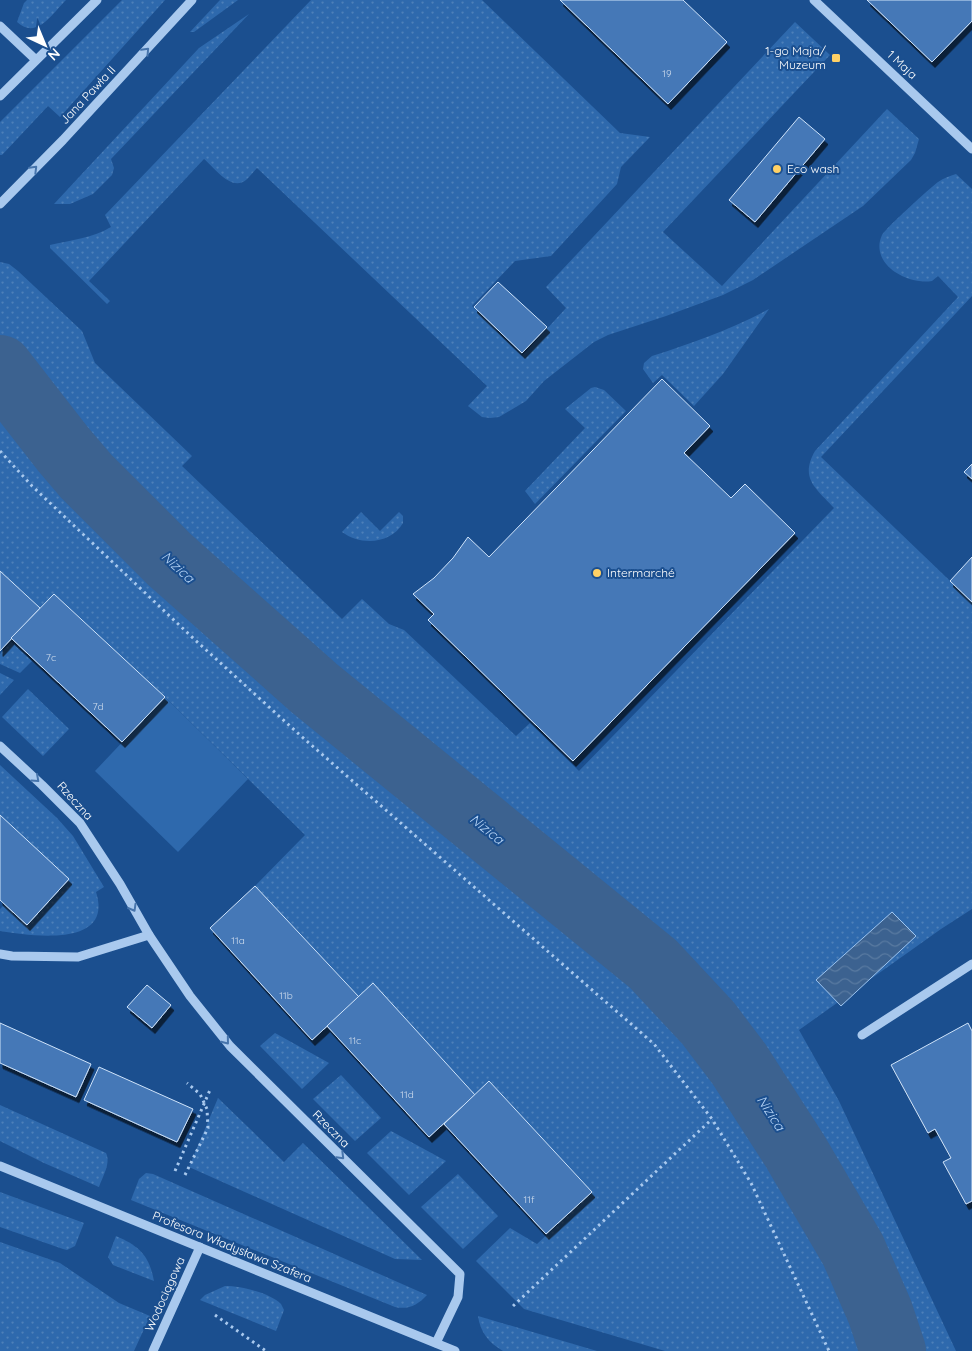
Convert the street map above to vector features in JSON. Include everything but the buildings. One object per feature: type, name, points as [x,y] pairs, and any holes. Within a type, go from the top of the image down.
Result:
[{"type":"street","points":[[0,96],[97,0]]},
{"type":"street","name":"Jana Pawła II","points":[[0,204],[63,140],[192,0]]},
{"type":"street","name":"1 Maja","points":[[814,0],[972,149]]},
{"type":"street","points":[[0,26],[36,60]]},
{"type":"street","name":"Rzeczna","points":[[0,746],[80,823],[120,884],[149,935],[190,996],[230,1046],[460,1274],[458,1297],[436,1343]]},
{"type":"street","points":[[0,954],[12,956],[78,957],[149,935]]},
{"type":"street","points":[[862,1035],[972,964]]},
{"type":"street","name":"Profesora Władysława Szafera","points":[[0,1166],[455,1351]]},
{"type":"street","name":"Wodociągowa","points":[[153,1351],[200,1247]]},
{"type":"path","points":[[0,451],[32,486],[194,639],[301,736],[654,1044],[712,1119],[751,1183],[829,1351]]},
{"type":"path","points":[[185,1175],[208,1128],[205,1104],[200,1094],[187,1084]]},
{"type":"path","points":[[175,1171],[210,1090]]},
{"type":"path","points":[[513,1306],[712,1119]]},
{"type":"path","points":[[215,1315],[266,1351]]},
{"type":"shaded area","points":[[27,0],[66,0],[44,23],[38,27],[31,28],[24,27],[17,22]]},
{"type":"shaded area","points":[[122,0],[165,0],[60,117],[48,106],[0,155],[0,122]]},
{"type":"shaded area","points":[[220,0],[238,0],[194,32],[190,32]]},
{"type":"shaded area","points":[[311,0],[482,0],[620,133],[650,137],[621,167],[617,184],[551,256],[515,261],[472,306],[522,356],[566,308],[546,287],[795,22],[830,55],[663,232],[722,286],[887,109],[919,139],[911,160],[863,206],[753,280],[723,295],[608,335],[594,342],[544,381],[526,401],[499,417],[482,417],[468,406],[487,386],[257,168],[246,180],[235,183],[223,177],[204,159],[89,281],[110,301],[107,304],[50,248],[50,245],[89,236],[111,227],[105,215]]},
{"type":"shaded area","points":[[249,14],[111,159],[114,168],[112,175],[93,194],[70,204],[54,204],[199,48]]},
{"type":"shaded area","points":[[956,174],[972,189],[972,296],[821,457],[972,602],[972,909],[799,1030],[839,1101],[956,1351],[907,1351],[894,1309],[820,1162],[736,1021],[688,970],[312,671],[246,616],[87,445],[0,336],[0,262],[9,264],[18,271],[82,331],[95,363],[192,456],[182,466],[342,619],[362,599],[389,624],[404,630],[516,736],[530,723],[579,771],[834,508],[816,489],[809,476],[809,469],[815,451],[958,297],[938,276],[932,281],[917,281],[904,277],[891,269],[881,256],[879,246],[882,235],[933,186],[942,179]]},
{"type":"shaded area","points":[[769,309],[723,374],[694,406],[662,375],[653,383],[643,369],[644,363],[652,356],[712,335]]},
{"type":"shaded area","points":[[0,386],[54,456],[78,483],[162,568],[307,696],[481,844],[644,975],[672,1000],[730,1070],[786,1156],[843,1256],[870,1316],[881,1351],[665,1351],[524,1309],[476,1261],[510,1228],[537,1244],[592,1192],[489,1081],[475,1095],[373,984],[359,997],[255,886],[305,835],[165,697],[54,594],[40,608],[0,571]]},
{"type":"shaded area","points":[[595,387],[604,390],[626,411],[535,504],[525,491],[585,428],[565,409],[591,388]]},
{"type":"shaded area","points":[[361,512],[380,531],[399,512],[403,516],[403,523],[391,535],[375,541],[358,539],[342,532]]},
{"type":"shaded area","points":[[11,642],[32,661],[20,673],[0,664],[0,654]]},
{"type":"shaded area","points":[[0,673],[14,680],[0,695]]},
{"type":"shaded area","points":[[28,689],[69,729],[43,756],[2,717]]},
{"type":"shaded area","points":[[165,697],[248,779],[178,852],[95,771]]},
{"type":"shaded area","points":[[0,765],[57,818],[73,836],[104,887],[96,892],[98,910],[93,922],[82,930],[49,936],[0,931],[0,909],[5,904],[0,900]]},
{"type":"shaded area","points":[[275,1033],[329,1063],[302,1089],[260,1046]]},
{"type":"shaded area","points":[[341,1075],[381,1118],[355,1141],[313,1099]]},
{"type":"shaded area","points":[[218,1098],[284,1162],[303,1143],[422,1260],[395,1259],[189,1167]]},
{"type":"shaded area","points":[[0,1105],[106,1153],[108,1161],[99,1187],[0,1141]]},
{"type":"shaded area","points":[[391,1131],[446,1161],[409,1195],[367,1153]]},
{"type":"shaded area","points":[[146,1173],[153,1174],[427,1295],[420,1302],[412,1306],[404,1308],[395,1307],[131,1200],[139,1179]]},
{"type":"shaded area","points":[[458,1174],[498,1216],[463,1249],[421,1207]]},
{"type":"shaded area","points":[[0,1192],[84,1223],[75,1246],[67,1250],[63,1249],[0,1227]]},
{"type":"shaded area","points":[[116,1236],[142,1252],[149,1264],[154,1281],[113,1265],[108,1257]]},
{"type":"shaded area","points":[[0,1242],[60,1263],[119,1303],[150,1316],[134,1351],[0,1351]]},
{"type":"shaded area","points":[[225,1286],[255,1291],[281,1304],[284,1310],[276,1331],[200,1300],[205,1295]]},
{"type":"shaded area","points":[[478,1316],[597,1351],[503,1351],[486,1336]]},
{"type":"water","points":[[892,912],[916,936],[841,1006],[816,980]]},
{"type":"waterway","name":"Nizica","points":[[0,368],[86,476],[170,560],[314,688],[653,964],[708,1023],[739,1064],[795,1151],[853,1250],[880,1312],[893,1351]]},
{"type":"place","name":"1-go Maja/ Muzeum","points":[[836,58]]},
{"type":"place","name":"Eco wash","points":[[777,169]]},
{"type":"place","name":"Intermarché","points":[[597,573]]}]
